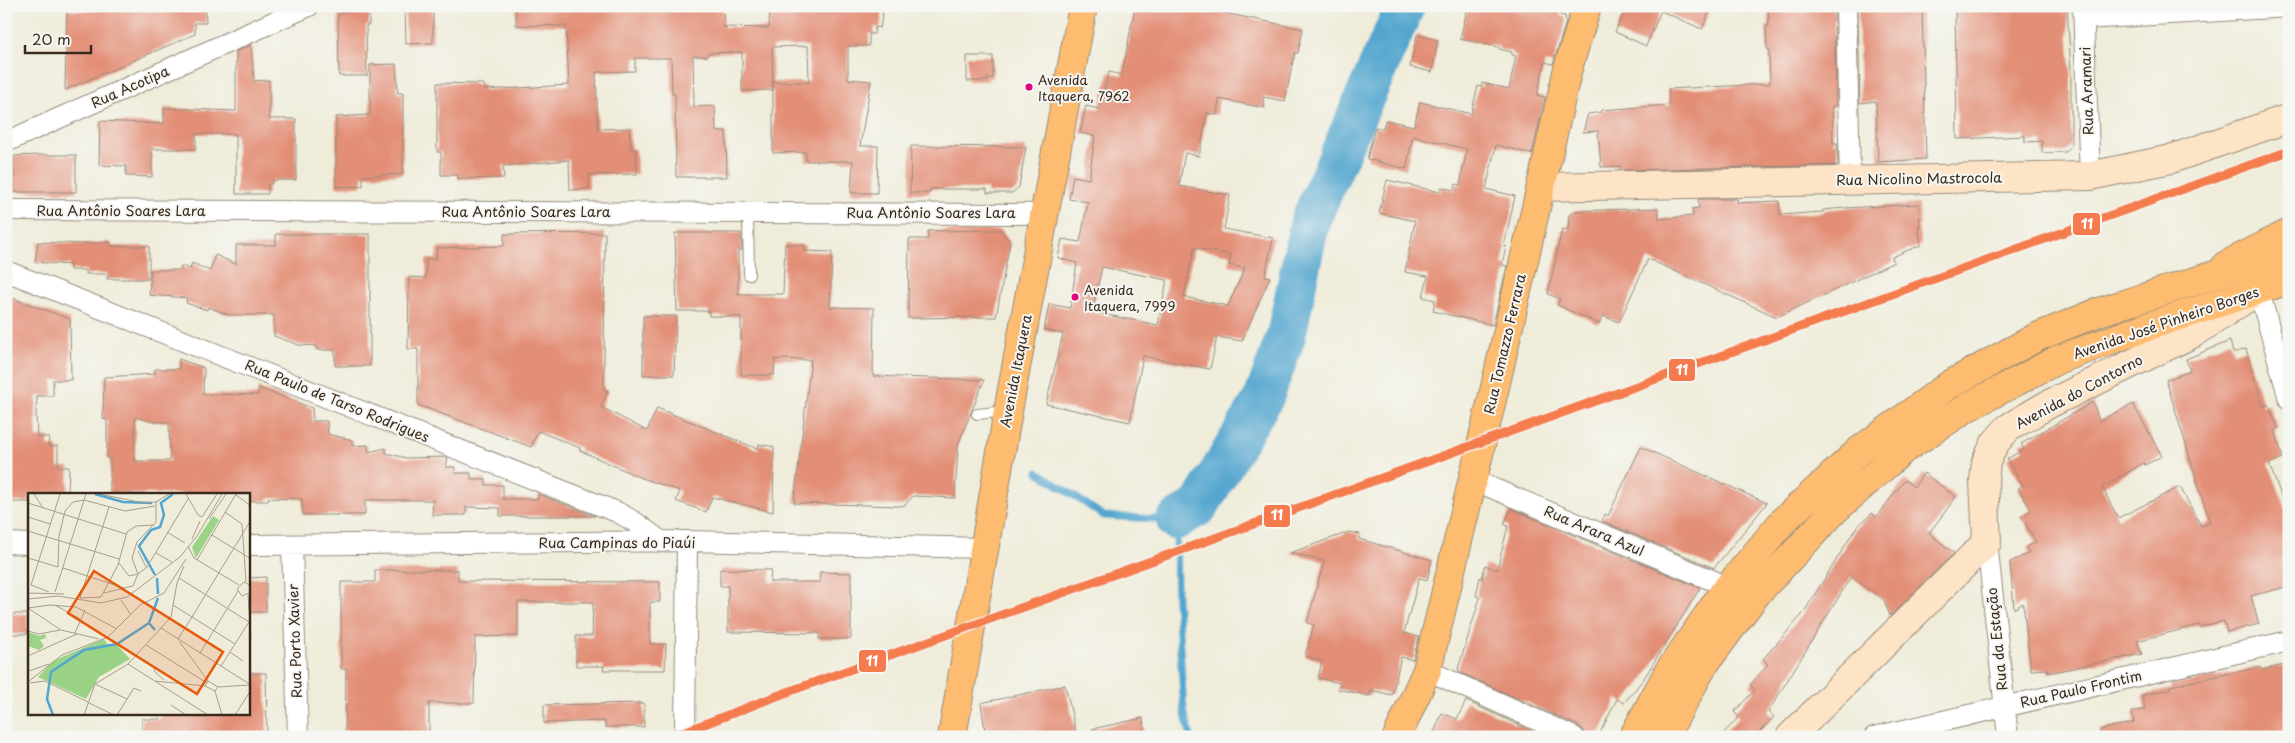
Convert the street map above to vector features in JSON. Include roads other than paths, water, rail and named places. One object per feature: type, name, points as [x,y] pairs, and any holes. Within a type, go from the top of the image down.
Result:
[{"type":"main road","name":"Avenida Itaquera","points":[[952,737],[1008,411],[1083,6]]},
{"type":"main road","name":"Rua Tomazzo Ferrara","points":[[1397,737],[1427,670],[1568,68],[1587,6]]},
{"type":"main road","points":[[2201,279],[2253,249],[2289,232]]},
{"type":"main road","points":[[1633,737],[1669,671],[1724,594],[1784,520],[1860,450],[1949,385],[2037,337],[2098,312],[2289,251]]},
{"type":"main road","name":"Avenida José Pinheiro Borges","points":[[1664,737],[1703,666],[1757,593],[1835,510],[1903,450],[1968,407],[2057,360],[2149,326],[2289,280]]},
{"type":"street","name":"Rua Acotipa","points":[[6,142],[309,6]]},
{"type":"street","points":[[1846,6],[1850,180]]},
{"type":"street","points":[[2084,13],[2289,6]]},
{"type":"street","name":"Rua Aramari","points":[[2084,13],[2090,176]]},
{"type":"street","name":"Rua Nicolino Mastrocola","points":[[1541,187],[2090,176],[2172,158],[2289,118]]},
{"type":"street","name":"Rua Antônio Soares Lara","points":[[6,210],[1046,214]]},
{"type":"street","name":"Rua Paulo de Tarso Rodrigues","points":[[6,271],[617,512],[635,522],[662,542]]},
{"type":"street","points":[[2259,291],[2289,398]]},
{"type":"street","name":"Avenida do Contorno","points":[[1987,542],[1984,480],[1986,462],[1995,444],[2008,428],[2047,405],[2194,333],[2259,291]]},
{"type":"street","name":"Rua Arara Azul","points":[[1473,480],[1714,582]]},
{"type":"street","points":[[685,737],[687,541]]},
{"type":"street","name":"Rua Campinas do Piaúi","points":[[250,545],[687,541],[984,548]]},
{"type":"street","points":[[1790,737],[1987,542]]},
{"type":"street","name":"Rua da Estação","points":[[1987,542],[2008,737]]},
{"type":"street","points":[[6,543],[28,544]]},
{"type":"street","name":"Rua Porto Xavier","points":[[292,546],[298,737]]},
{"type":"street","name":"Rua Paulo Frontim","points":[[1874,737],[2289,641]]},
{"type":"street","points":[[1427,670],[1574,737]]},
{"type":"lane","points":[[748,213],[748,275]]},
{"type":"lane","points":[[977,414],[1008,411]]},
{"type":"waterway","points":[[1176,520],[1199,506],[1264,397],[1286,336],[1310,221],[1405,6]]},
{"type":"waterway","points":[[1038,472],[1104,516],[1176,520],[1177,600],[1184,711],[1191,737]]},
{"type":"place","name":"Avenida Itaquera, 7962","points":[[1029,87]]},
{"type":"place","name":"Avenida Itaquera, 7999","points":[[1075,297]]}]
